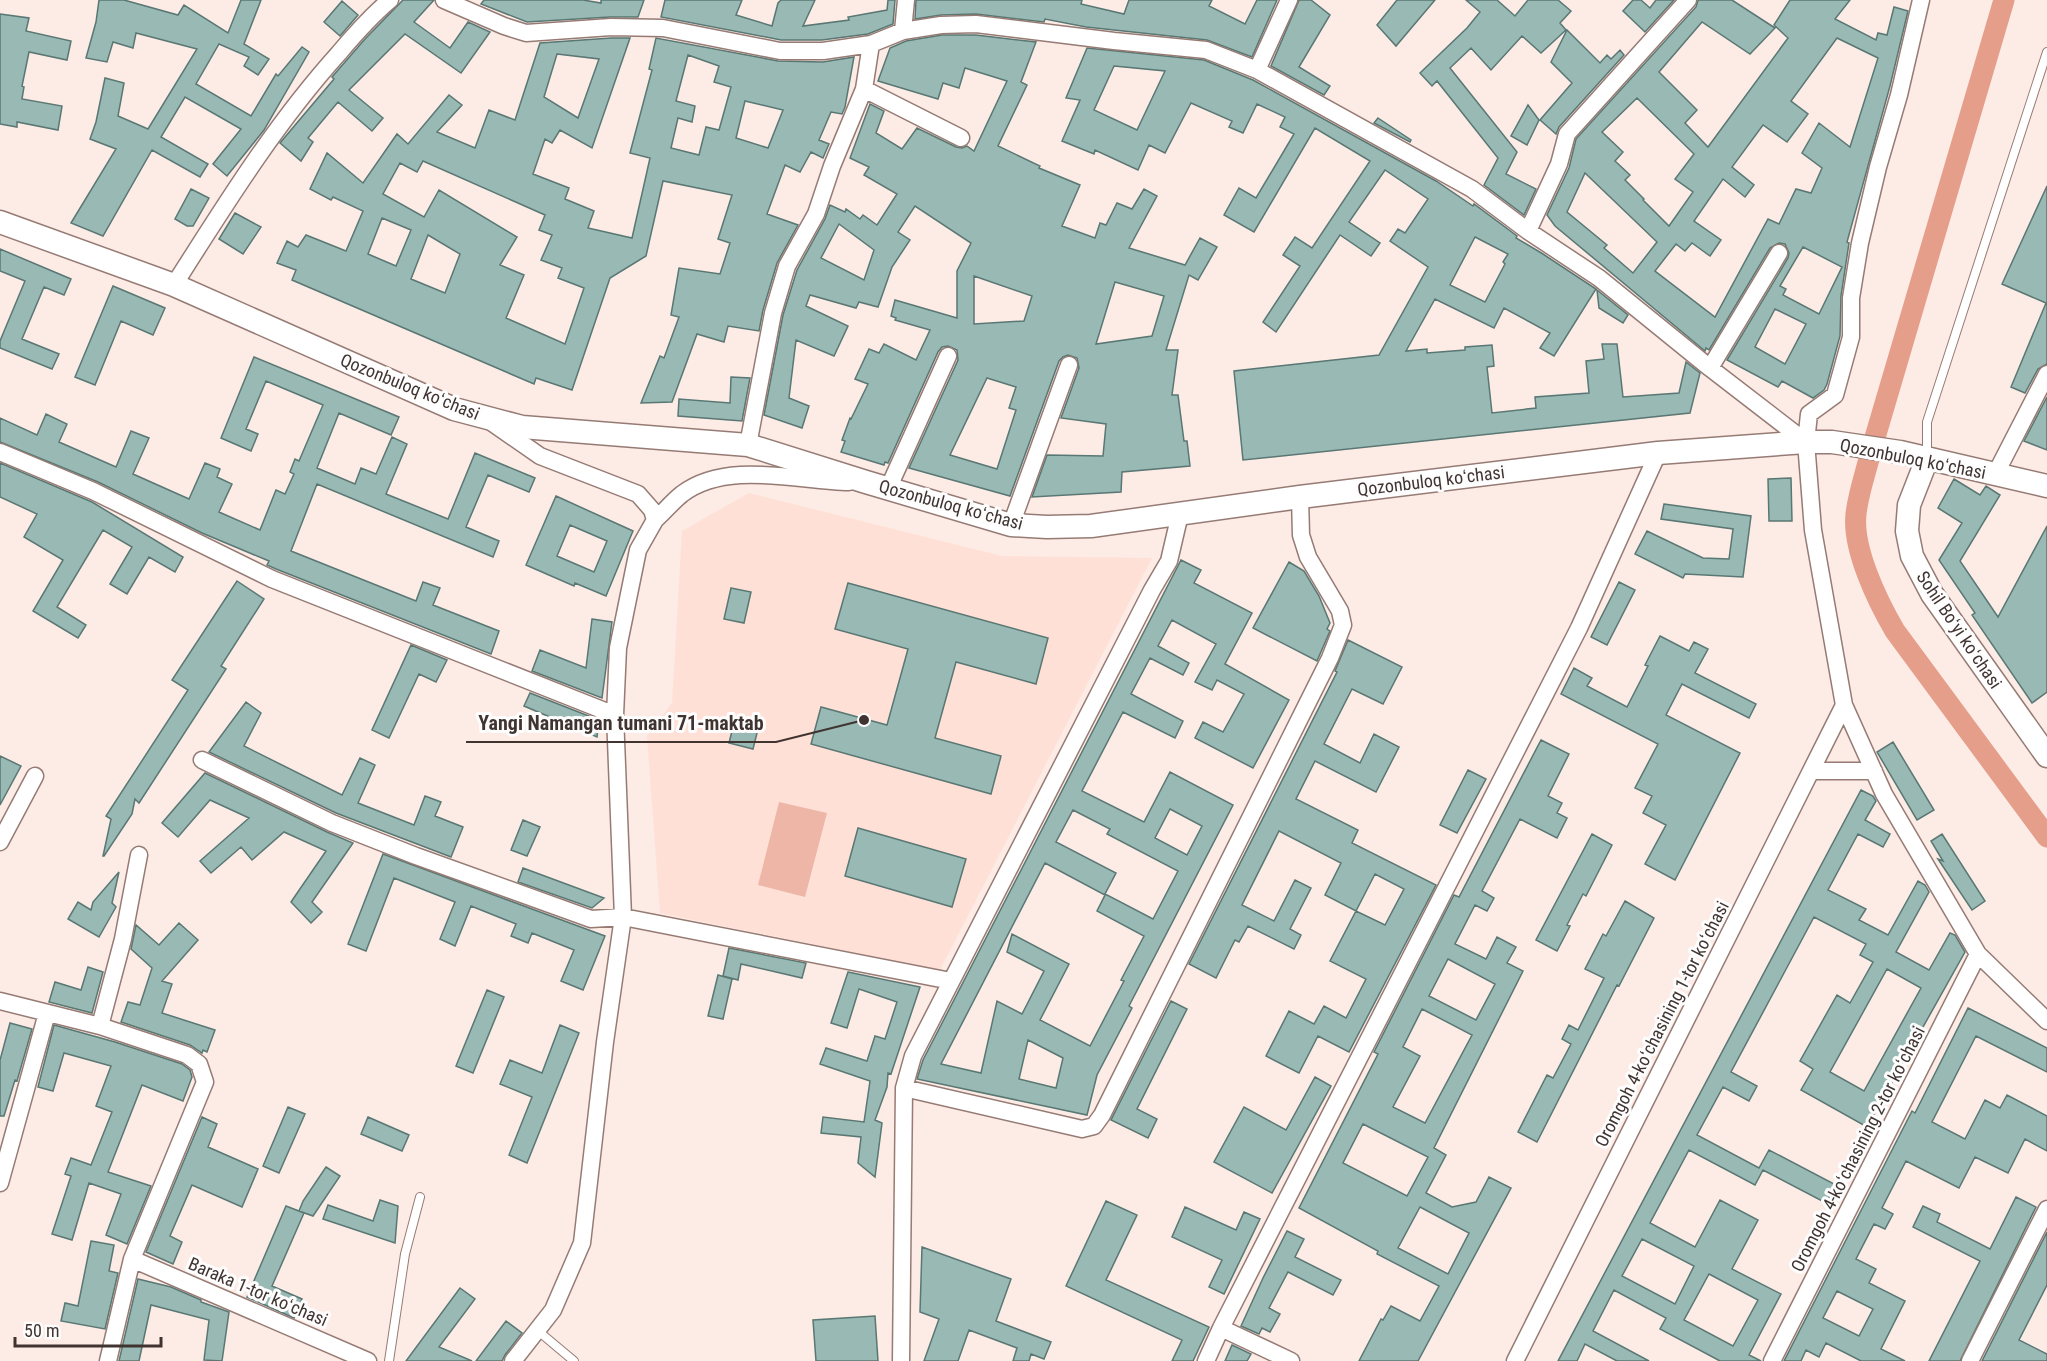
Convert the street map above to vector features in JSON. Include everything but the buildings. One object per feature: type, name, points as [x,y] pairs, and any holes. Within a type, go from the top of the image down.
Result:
[{"type":"main road","name":"Qozonbuloq koʻchasi","points":[[0,222],[174,285],[454,410],[522,427],[748,445],[1011,525],[1091,526],[1300,496],[1658,453],[1806,442],[1832,442],[1900,452],[2047,486]]},
{"type":"main road","name":"Sohil Boʻyi koʻchasi","points":[[1927,459],[1908,512],[1906,531],[1912,556],[1932,594],[2047,756]]},
{"type":"street","points":[[174,285],[238,184],[311,84],[374,13],[390,0]]},
{"type":"street","points":[[444,0],[526,33],[611,27],[663,28],[780,51],[822,51],[871,44],[903,32],[941,25],[976,24],[1206,50],[1257,70],[1472,189],[1528,231],[1608,285],[1710,369],[1806,442]]},
{"type":"street","points":[[903,32],[906,0]]},
{"type":"street","points":[[1257,70],[1289,0]]},
{"type":"street","points":[[1528,231],[1559,164],[1567,134],[1688,0]]},
{"type":"street","points":[[1921,0],[1860,243],[1851,298],[1851,337],[1835,395],[1809,414],[1806,442],[1813,530],[1844,705],[1884,794],[1978,954],[2047,1021]]},
{"type":"street","points":[[748,445],[772,313],[787,266],[816,214],[832,166],[864,89],[871,44]]},
{"type":"street","points":[[864,89],[961,138]]},
{"type":"street","points":[[1710,369],[1779,253]]},
{"type":"street","points":[[888,489],[948,356]]},
{"type":"street","points":[[1011,525],[1069,365]]},
{"type":"street","points":[[1995,475],[2047,374]]},
{"type":"street","points":[[486,419],[540,456],[638,494],[647,502],[655,520]]},
{"type":"street","points":[[0,452],[93,491],[272,579],[615,715]]},
{"type":"street","points":[[1206,1361],[1579,628],[1658,453]]},
{"type":"street","points":[[513,1361],[553,1310],[582,1243],[605,1042],[623,917],[615,715],[618,648],[630,580],[638,550],[655,520],[682,494],[704,482],[727,475],[764,475],[820,481],[866,482]]},
{"type":"street","points":[[904,1088],[1082,1129],[1094,1126],[1102,1115],[1330,658],[1343,625],[1340,611],[1308,557],[1301,535],[1300,496]]},
{"type":"street","points":[[901,1361],[904,1088],[913,1056],[1169,561],[1180,514]]},
{"type":"street","name":"Oromgoh 4-koʻchasining 1-tor koʻchasi","points":[[1515,1361],[1844,705]]},
{"type":"street","points":[[202,760],[332,824],[591,919],[623,917],[951,981]]},
{"type":"street","points":[[1811,771],[1874,771]]},
{"type":"street","points":[[0,842],[35,776]]},
{"type":"street","points":[[100,1026],[123,939],[138,855]]},
{"type":"street","name":"Oromgoh 4-koʻchasining 2-tor koʻchasi","points":[[1772,1361],[1978,954]]},
{"type":"street","points":[[0,1001],[100,1026],[187,1055],[199,1064],[205,1082],[132,1259],[108,1361]]},
{"type":"street","points":[[0,1183],[47,1014]]},
{"type":"street","points":[[1970,1361],[2047,1209]]},
{"type":"street","name":"Baraka 1-tor koʻchasi","points":[[132,1259],[368,1361]]},
{"type":"street","points":[[1221,1328],[1291,1361]]},
{"type":"lane","points":[[1927,459],[1927,422],[2047,52]]},
{"type":"lane","points":[[389,1361],[405,1254],[420,1197]]},
{"type":"lane","points":[[537,1330],[574,1361]]},
{"type":"shaded area","points":[[749,493],[1002,556],[1152,558],[940,970],[660,913],[647,736],[672,703],[682,531]]},
{"type":"shaded area","points":[[779,802],[827,813],[805,897],[758,885]]},
{"type":"waterway","points":[[2004,0],[1871,451],[1858,499],[1856,528],[1862,559],[1868,575],[1895,631],[2047,837]]},
{"type":"place","name":"Yangi Namangan tumani 71-maktab","points":[[864,720]]}]
